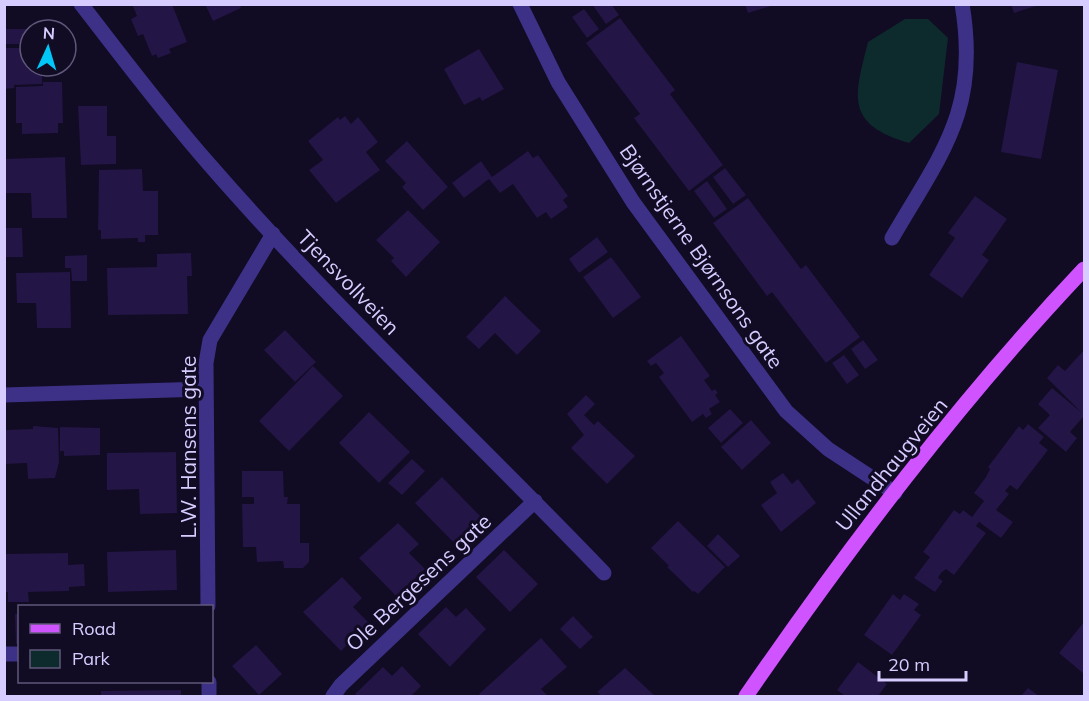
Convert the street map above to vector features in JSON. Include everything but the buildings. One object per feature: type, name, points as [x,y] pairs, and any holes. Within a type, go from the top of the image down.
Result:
[{"type":"main road","name":"Ullandhaugveien","points":[[746,696],[838,564],[1018,338],[1084,269]]},
{"type":"street","name":"Tjensvollveien","points":[[81,4],[118,55],[209,165],[447,416],[535,501],[603,573]]},
{"type":"street","name":"Bjørnstjerne Bjørnsons gate","points":[[520,4],[558,82],[633,202],[786,411],[828,449],[895,493]]},
{"type":"street","points":[[892,238],[942,154],[961,111],[969,40],[963,4]]},
{"type":"street","name":"L.W. Hansens gate","points":[[208,605],[205,389],[210,340],[273,234]]},
{"type":"street","points":[[4,395],[205,389]]},
{"type":"street","name":"Ole Bergesens gate","points":[[333,696],[341,685],[535,501]]},
{"type":"green space","points":[[905,19],[928,19],[948,38],[939,114],[909,143],[874,127],[864,117],[859,106],[858,93],[868,42]]}]
